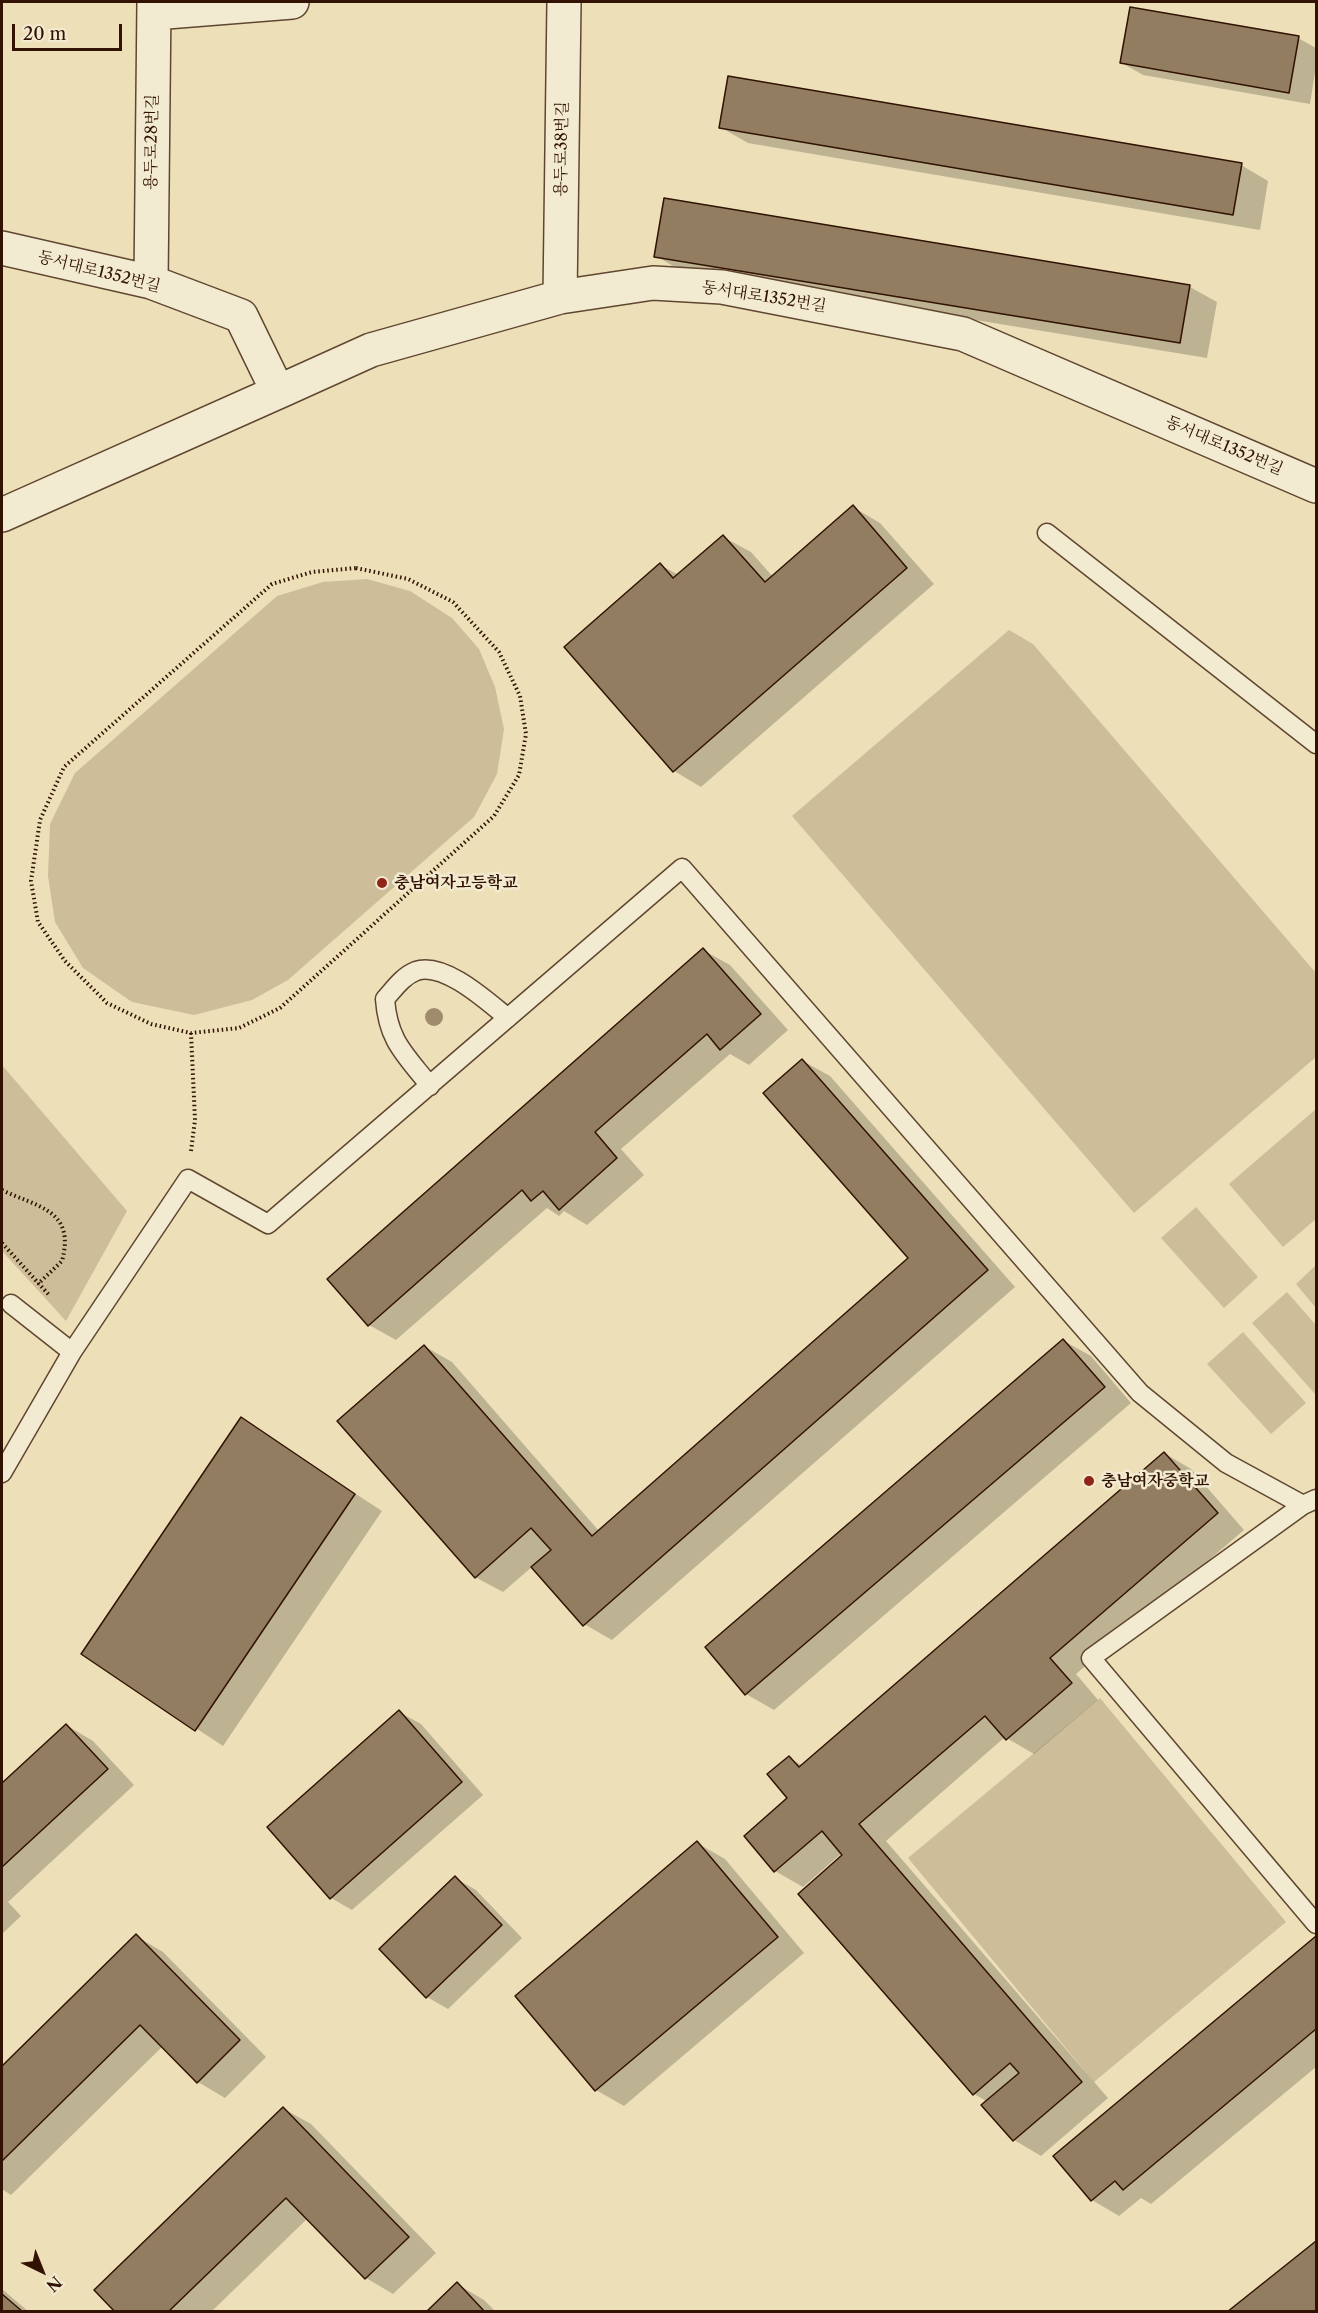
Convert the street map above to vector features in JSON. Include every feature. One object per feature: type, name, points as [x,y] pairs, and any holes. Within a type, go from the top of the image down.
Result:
[{"type":"street","points":[[154,8],[292,2]]},
{"type":"street","name":"용두로38번길","points":[[560,297],[564,2]]},
{"type":"street","name":"용두로28번길","points":[[151,282],[154,8]]},
{"type":"street","name":"동서대로1352번길","points":[[2,248],[151,282],[241,316],[278,392],[370,350],[560,297],[653,283],[722,287],[963,334],[1317,486]]},
{"type":"street","points":[[2,515],[278,392]]},
{"type":"lane","points":[[1047,533],[1317,744]]},
{"type":"lane","points":[[2,1473],[72,1352],[188,1179],[268,1224],[682,868],[1140,1393],[1226,1463],[1310,1502],[1091,1658],[1317,1924]]},
{"type":"lane","points":[[430,1086],[397,1044],[387,1023],[385,999],[399,983],[417,971],[444,973],[474,991],[508,1018]]},
{"type":"lane","points":[[11,1304],[72,1352]]},
{"type":"path","points":[[356,568],[408,579],[453,602],[499,652],[520,696],[526,734],[519,775],[494,816],[280,1008],[239,1028],[191,1033],[151,1024],[107,1003],[65,961],[38,922],[31,881],[40,820],[64,767],[272,584],[312,572],[356,568]]},
{"type":"path","points":[[188,1179],[195,1120],[191,1033]]},
{"type":"path","points":[[2,1190],[51,1210],[61,1223],[64,1239],[62,1261],[39,1284]]},
{"type":"path","points":[[2,1243],[52,1299]]},
{"type":"shaded area","points":[[367,579],[410,591],[452,618],[479,649],[495,687],[504,729],[497,774],[474,817],[288,980],[252,1000],[194,1015],[132,1002],[83,968],[55,922],[48,876],[50,824],[75,773],[277,596],[323,582]]},
{"type":"shaded area","points":[[1009,630],[1033,644],[1316,973],[1316,1057],[1134,1213],[792,816]]},
{"type":"shaded area","points":[[2,1065],[127,1211],[66,1321],[2,1251]]},
{"type":"shaded area","points":[[1316,1109],[1316,1219],[1283,1247],[1229,1184]]},
{"type":"shaded area","points":[[1196,1207],[1258,1277],[1224,1308],[1161,1238]]},
{"type":"shaded area","points":[[1316,1265],[1316,1308],[1296,1284]]},
{"type":"shaded area","points":[[1287,1292],[1316,1325],[1315,1394],[1252,1323]]},
{"type":"shaded area","points":[[1243,1332],[1306,1403],[1271,1434],[1207,1364]]},
{"type":"shaded area","points":[[1100,1698],[1286,1922],[1094,2082],[908,1858]]},
{"type":"building","points":[[1130,7],[1299,36],[1289,93],[1120,63]]},
{"type":"building","points":[[728,76],[1242,163],[1233,215],[719,128]]},
{"type":"building","points":[[664,198],[1190,285],[1180,343],[654,257]]},
{"type":"building","points":[[853,505],[907,568],[673,772],[564,647],[660,563],[673,578],[723,535],[765,582]]},
{"type":"building","points":[[703,948],[761,1014],[720,1050],[707,1034],[595,1132],[617,1158],[559,1210],[543,1191],[531,1201],[522,1190],[368,1326],[327,1279]]},
{"type":"building","points":[[802,1059],[988,1270],[583,1626],[531,1567],[551,1550],[531,1528],[475,1578],[337,1421],[424,1345],[592,1536],[908,1258],[763,1093]]},
{"type":"building","points":[[1063,1339],[1105,1387],[745,1695],[705,1647]]},
{"type":"building","points":[[241,1417],[355,1494],[195,1731],[81,1654]]},
{"type":"building","points":[[1164,1452],[1218,1513],[1050,1658],[1072,1683],[1006,1740],[985,1716],[859,1824],[1082,2082],[1013,2141],[981,2105],[1019,2073],[1010,2063],[973,2095],[798,1894],[842,1855],[822,1831],[774,1872],[744,1836],[787,1798],[767,1774],[789,1756],[799,1767]]},
{"type":"building","points":[[399,1710],[462,1782],[330,1899],[267,1827]]},
{"type":"building","points":[[66,1724],[108,1769],[2,1867],[2,1783]]},
{"type":"building","points":[[697,1841],[778,1937],[595,2091],[515,1996]]},
{"type":"building","points":[[455,1876],[502,1925],[426,1998],[379,1949]]},
{"type":"building","points":[[136,1934],[240,2040],[197,2083],[140,2025],[2,2161],[2,2066]]},
{"type":"building","points":[[1316,1936],[1316,2029],[1123,2190],[1115,2181],[1091,2201],[1053,2156]]},
{"type":"building","points":[[283,2107],[409,2237],[365,2279],[286,2198],[168,2312],[115,2312],[94,2290]]},
{"type":"building","points":[[1316,2241],[1316,2312],[1227,2312]]},
{"type":"building","points":[[457,2282],[485,2312],[426,2312]]},
{"type":"building","points":[[2,2294],[23,2312],[2,2312]]},
{"type":"place","name":"충남여자고등학교","points":[[382,883]]},
{"type":"place","name":"충남여자중학교","points":[[1089,1481]]}]
